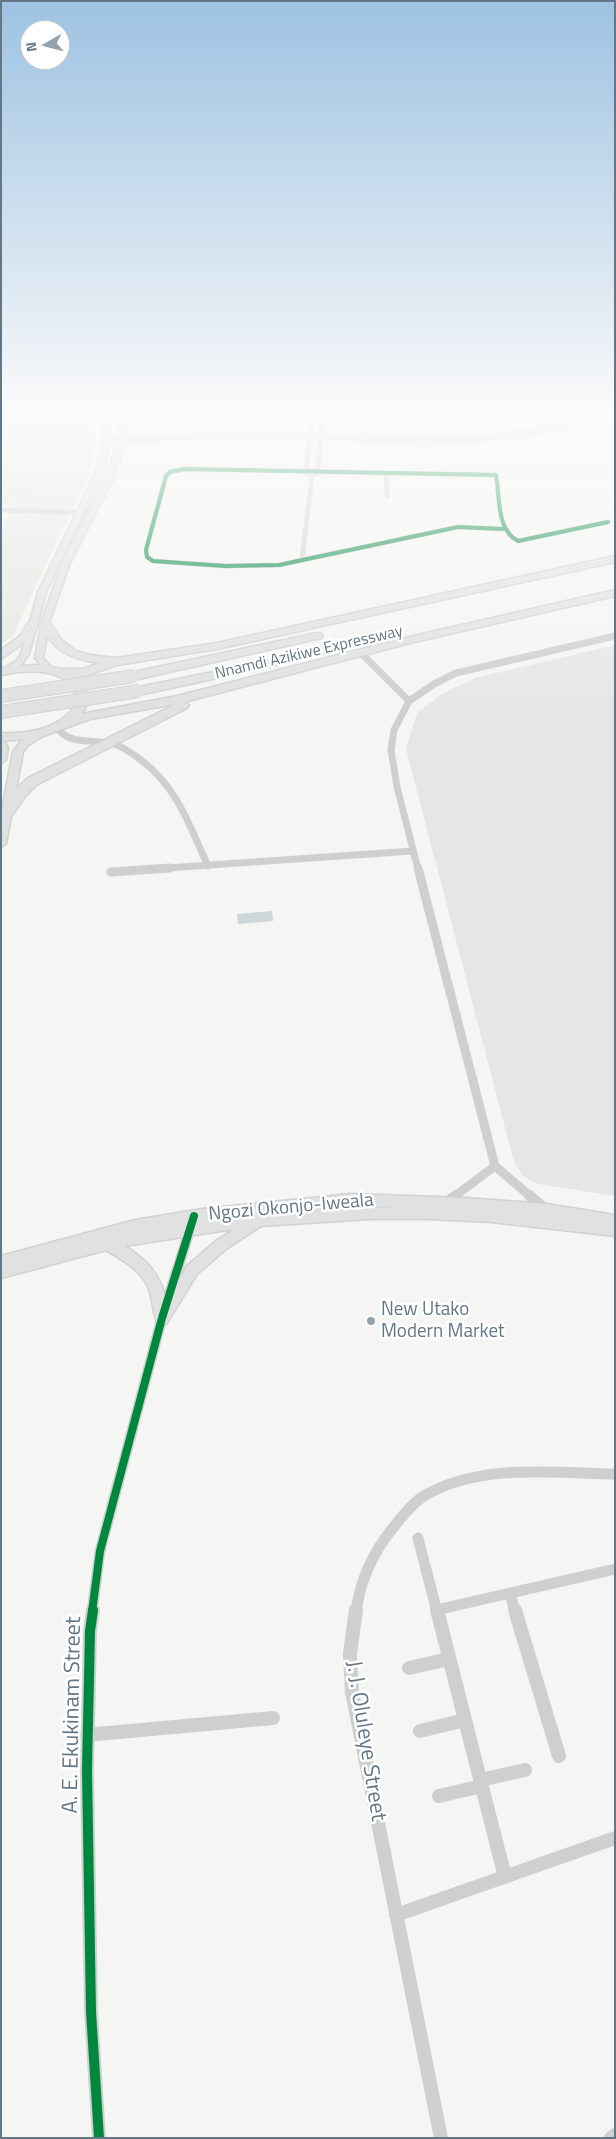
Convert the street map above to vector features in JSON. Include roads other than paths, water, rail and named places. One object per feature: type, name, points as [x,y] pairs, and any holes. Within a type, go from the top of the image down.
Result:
[{"type":"highway","name":"Nnamdi Azikiwe Expressway","points":[[4,672],[36,668],[84,673],[115,662],[217,646],[615,559]]},
{"type":"highway","name":"Nnamdi Azikiwe Expressway","points":[[1,696],[134,676],[203,662],[615,570]]},
{"type":"highway","name":"Nnamdi Azikiwe Expressway","points":[[1,712],[139,691],[278,662],[493,610],[615,583]]},
{"type":"highway","name":"Nnamdi Azikiwe Expressway","points":[[1,737],[38,735],[88,716],[148,706],[409,640],[615,593]]},
{"type":"highway","points":[[399,606],[501,594]]},
{"type":"highway","points":[[409,640],[493,610]]},
{"type":"highway","points":[[45,624],[54,641],[67,651],[87,658],[115,662]]},
{"type":"highway","points":[[1,656],[24,638],[32,625]]},
{"type":"highway","points":[[55,671],[75,682],[82,695],[81,705],[75,715],[60,726]]},
{"type":"highway","points":[[8,811],[21,792],[33,781],[193,700],[223,688]]},
{"type":"main road","points":[[4,672],[19,663],[25,654],[42,592],[82,509]]},
{"type":"main road","points":[[55,671],[38,658],[45,624],[66,563],[92,509]]},
{"type":"main road","points":[[1,844],[18,752],[23,744],[38,735]]},
{"type":"main road","points":[[1,743],[3,748],[1,760]]},
{"type":"main road","name":"Ngozi Okonjo-Iweala","points":[[1,1272],[192,1222],[351,1200],[446,1203],[546,1210],[615,1221]]},
{"type":"main road","name":"Ngozi Okonjo-Iweala","points":[[1,1262],[135,1226],[374,1212],[471,1214],[615,1230]]},
{"type":"main road","points":[[162,1318],[192,1270],[221,1245],[260,1219]]},
{"type":"main road","points":[[108,1244],[136,1261],[152,1277],[157,1289],[162,1318]]},
{"type":"street","points":[[157,509],[146,546],[147,557],[153,561],[224,566],[279,565],[458,527],[503,529]]},
{"type":"street","points":[[302,559],[308,509]]},
{"type":"street","points":[[500,509],[503,529],[509,538],[518,541],[608,522]]},
{"type":"street","points":[[1,510],[90,513]]},
{"type":"street","points":[[546,1210],[494,1166],[397,787],[390,750],[394,730],[409,701],[434,684],[456,673],[615,636]]},
{"type":"street","points":[[360,652],[409,701]]},
{"type":"street","points":[[60,726],[61,735],[69,739],[108,743],[124,749],[164,779],[179,804],[208,866]]},
{"type":"street","points":[[111,872],[413,851]]},
{"type":"street","points":[[446,1203],[494,1166]]},
{"type":"street","name":"A. E. Ekukinam Street","points":[[99,2138],[91,2012],[86,1735],[90,1631],[100,1551],[162,1318],[192,1222]]},
{"type":"street","name":"J. J. Oluleye Street","points":[[441,2138],[352,1692],[350,1654],[359,1588],[378,1546],[402,1516],[422,1497],[449,1483],[494,1473],[615,1474]]},
{"type":"street","points":[[418,1538],[506,1877]]},
{"type":"street","points":[[436,1610],[615,1569]]},
{"type":"street","points":[[510,1594],[559,1756]]},
{"type":"street","points":[[409,1668],[449,1659]]},
{"type":"street","points":[[86,1735],[273,1718]]},
{"type":"street","points":[[420,1731],[465,1720]]},
{"type":"street","points":[[439,1796],[525,1770]]},
{"type":"street","points":[[396,1915],[615,1838]]},
{"type":"street","points":[[611,2138],[615,2135]]},
{"type":"place","name":"New Utako Modern Market","points":[[371,1321]]}]
